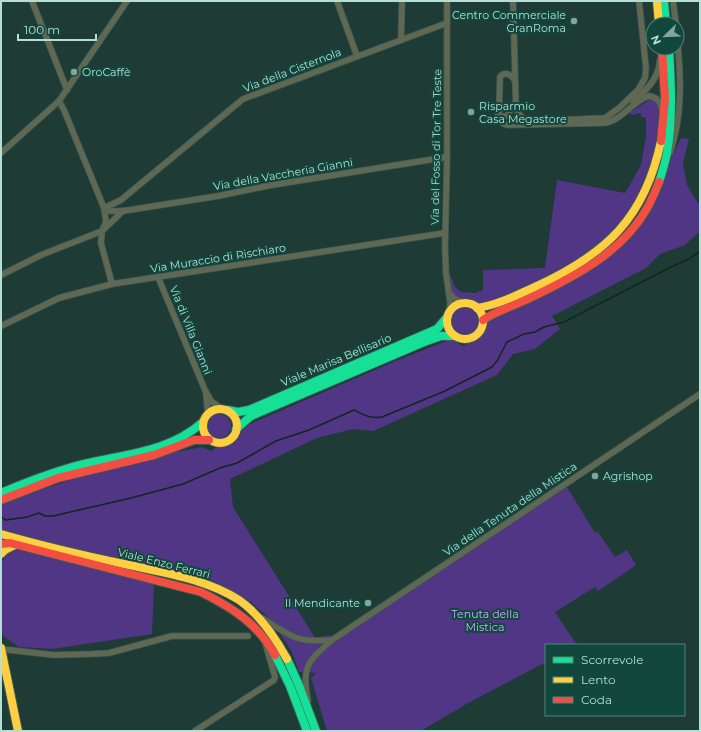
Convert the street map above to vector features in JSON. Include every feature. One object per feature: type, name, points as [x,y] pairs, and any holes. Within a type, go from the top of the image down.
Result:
[{"type":"main road","points":[[657,1],[660,16]]},
{"type":"main road","points":[[660,16],[664,1]]},
{"type":"main road","points":[[477,308],[493,305],[564,274],[591,256],[614,237],[634,213],[647,190],[656,162],[663,126],[665,90],[661,56]]},
{"type":"main road","points":[[483,320],[494,313],[555,286],[579,273],[602,258],[621,242],[637,223],[654,197],[661,180],[669,144],[672,111],[670,56]]},
{"type":"main road","points":[[462,303],[468,303],[477,308],[480,311],[483,320],[480,331],[476,335],[465,339],[455,336],[448,327],[449,314],[457,305],[462,303]]},
{"type":"main road","name":"Viale Marisa Bellisario","points":[[224,410],[238,412],[248,410],[437,329],[449,314]]},
{"type":"main road","name":"Viale Marisa Bellisario","points":[[236,428],[251,416],[424,342],[441,336],[455,336]]},
{"type":"main road","points":[[1,493],[68,468],[133,454],[161,446],[187,436],[194,432],[208,414],[214,410],[224,410],[231,413],[235,418],[236,428],[231,438],[225,442],[218,443],[210,440],[194,440],[154,455],[58,478],[1,500]]},
{"type":"main road","points":[[203,422],[204,432],[210,440]]},
{"type":"main road","name":"Viale Enzo Ferrari","points":[[1,534],[83,555],[202,582],[232,596],[253,612],[275,639],[289,660],[316,731]]},
{"type":"main road","name":"Viale Enzo Ferrari","points":[[1,544],[8,542],[201,592],[233,607],[264,636],[276,654],[281,663],[307,731]]},
{"type":"main road","points":[[1,554],[5,550],[15,545]]},
{"type":"main road","points":[[1,649],[18,731]]},
{"type":"street","points":[[32,1],[67,90]]},
{"type":"street","points":[[1,153],[59,101],[127,1]]},
{"type":"street","points":[[337,1],[357,56]]},
{"type":"street","points":[[401,40],[402,1]]},
{"type":"street","name":"Via del Fosso di Tor Tre Teste","points":[[447,1],[447,158],[445,233],[449,314]]},
{"type":"street","points":[[513,1],[515,102],[516,110],[519,115],[528,121],[605,118],[619,113],[650,85],[659,69],[660,56]]},
{"type":"street","points":[[673,1],[675,16]]},
{"type":"street","points":[[605,118],[626,102],[640,87],[645,78],[646,62],[640,2]]},
{"type":"street","name":"Via della Cisternola","points":[[104,208],[119,201],[243,99],[447,24]]},
{"type":"street","points":[[661,180],[674,141],[679,113],[680,85],[678,56]]},
{"type":"street","points":[[514,79],[511,75],[506,73],[502,74],[500,77],[498,117],[499,121],[503,124],[604,123],[616,119],[642,99],[652,96],[661,104],[663,126]]},
{"type":"street","points":[[59,101],[104,208],[106,224],[102,231],[101,243],[112,284]]},
{"type":"street","points":[[498,112],[502,117],[507,116],[511,112],[515,102]]},
{"type":"street","name":"Via della Vaccheria Gianni","points":[[104,208],[109,211],[123,211],[218,196],[272,185],[447,158]]},
{"type":"street","points":[[1,275],[40,255],[102,231],[123,211],[119,201]]},
{"type":"street","name":"Via Muraccio di Rischiaro","points":[[1,326],[59,298],[112,284],[445,233]]},
{"type":"street","name":"Via di Villa Gianni","points":[[158,277],[205,390],[211,401],[224,410]]},
{"type":"street","points":[[449,292],[454,298],[462,303]]},
{"type":"street","name":"Via di Villa Gianni","points":[[205,390],[208,414]]},
{"type":"street","name":"Via della Tenuta della Mistica","points":[[310,715],[305,680],[306,672],[311,660],[332,640],[700,394]]},
{"type":"street","points":[[253,612],[283,632],[298,639],[310,641],[332,640]]},
{"type":"street","points":[[1,649],[54,654],[91,654],[108,653],[172,636],[248,636]]},
{"type":"street","points":[[195,731],[274,680],[275,678],[264,636]]},
{"type":"green space","points":[[649,100],[656,102],[659,108],[654,165],[629,216],[615,232],[580,260],[535,285],[483,305],[461,300],[454,295],[450,287],[448,274],[450,274],[455,287],[461,292],[475,293],[483,290],[483,270],[545,268],[557,180],[625,193],[641,165],[646,137],[646,118],[641,117],[641,113],[632,115],[629,113]]},
{"type":"green space","name":"Tenuta della Mistica","points":[[681,138],[689,139],[683,163],[687,185],[700,205],[700,231],[685,245],[660,254],[646,268],[552,316],[560,329],[535,349],[513,354],[497,375],[373,431],[353,429],[317,438],[230,479],[233,507],[317,641],[323,636],[345,635],[567,487],[595,533],[598,532],[615,557],[627,550],[636,565],[598,591],[595,587],[555,612],[576,644],[545,644],[545,663],[468,703],[421,731],[327,731],[311,678],[316,673],[299,672],[291,650],[270,619],[251,602],[205,577],[150,566],[154,584],[152,634],[52,649],[19,647],[3,636],[1,627],[1,563],[6,556],[12,532],[1,530],[1,506],[14,499],[79,477],[176,452],[202,447],[211,451],[250,424],[391,363],[451,339],[463,346],[479,338],[486,321],[512,311],[594,269],[638,226]]},
{"type":"green space","points":[[465,308],[474,312],[478,321],[474,330],[465,334],[456,330],[452,321],[456,312]]},
{"type":"green space","points":[[219,414],[228,417],[231,426],[228,435],[219,438],[210,435],[207,426],[210,417]]},
{"type":"waterway","points":[[1,517],[6,520],[27,517],[39,513],[45,516],[53,516],[131,498],[183,484],[220,468],[237,463],[276,441],[309,430],[354,410],[371,417],[382,417],[445,391],[492,367],[497,361],[507,342],[524,334],[535,332],[544,327],[564,322],[689,259],[700,251]]},
{"type":"traffic: fast","points":[[664,1],[665,16]]},
{"type":"traffic: fast","points":[[659,182],[669,140],[671,114],[669,56]]},
{"type":"traffic: fast","points":[[227,410],[238,412],[249,410],[437,329],[448,316]]},
{"type":"traffic: fast","points":[[236,429],[251,416],[424,342],[441,336],[455,336]]},
{"type":"traffic: fast","points":[[1,493],[72,467],[141,452],[157,447],[189,433],[203,422]]},
{"type":"traffic: fast","points":[[275,655],[290,686],[307,731]]},
{"type":"traffic: fast","points":[[287,659],[298,683],[316,731]]},
{"type":"traffic: slow","points":[[657,1],[658,16]]},
{"type":"traffic: slow","points":[[477,308],[500,302],[537,286],[583,261],[602,246],[619,230],[633,212],[645,192],[654,168],[661,141]]},
{"type":"traffic: slow","points":[[465,303],[478,308],[483,321],[478,334],[465,339],[452,334],[447,321],[452,308],[465,303]]},
{"type":"traffic: slow","points":[[217,409],[223,409],[232,414],[236,420],[237,426],[236,432],[232,438],[223,443],[217,443],[208,438],[203,429],[203,423],[208,414],[217,409]]},
{"type":"traffic: slow","points":[[1,534],[33,543],[171,574],[213,587],[239,600],[253,612],[272,634],[287,659]]},
{"type":"traffic: slow","points":[[1,554],[5,550],[15,545]]},
{"type":"traffic: slow","points":[[1,648],[18,731]]},
{"type":"traffic: jam","points":[[661,141],[665,99],[662,56]]},
{"type":"traffic: jam","points":[[483,320],[494,313],[524,301],[563,281],[595,262],[610,251],[624,239],[636,225],[648,207],[659,182]]},
{"type":"traffic: jam","points":[[1,500],[58,478],[154,455],[194,440],[209,440]]},
{"type":"traffic: jam","points":[[1,544],[10,543],[201,592],[224,604],[244,618],[261,634],[275,655]]},
{"type":"place","name":"Centro Commerciale GranRoma","points":[[574,21]]},
{"type":"place","name":"OroCaffè","points":[[74,72]]},
{"type":"place","name":"Risparmio Casa Megastore","points":[[471,112]]},
{"type":"place","name":"Agrishop","points":[[595,476]]},
{"type":"place","name":"Il Mendicante","points":[[368,603]]}]
